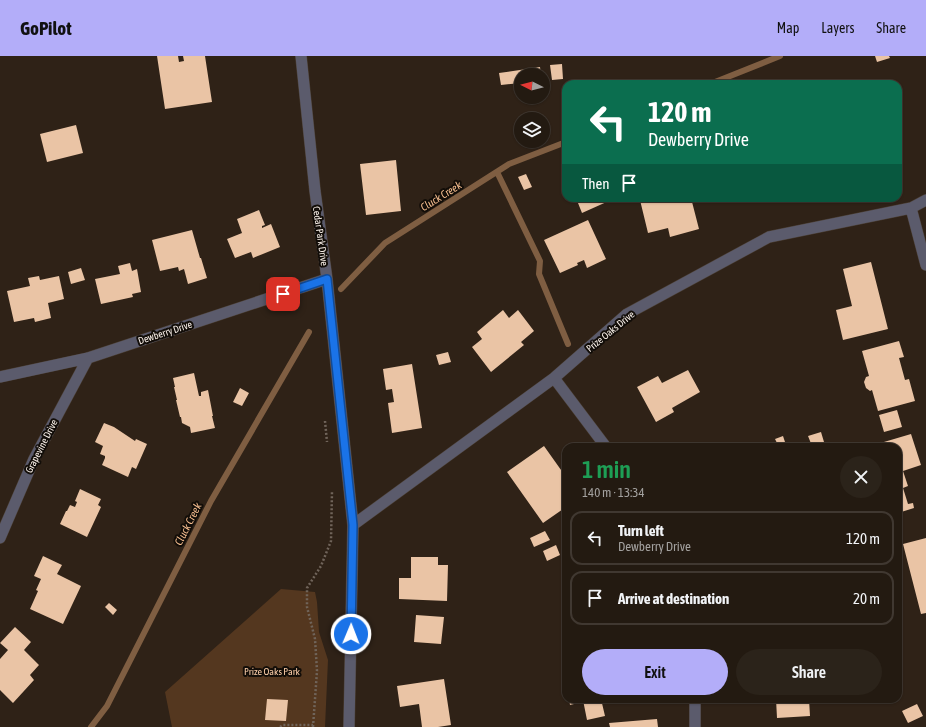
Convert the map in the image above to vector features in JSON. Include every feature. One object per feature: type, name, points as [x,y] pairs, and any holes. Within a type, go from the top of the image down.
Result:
[{"type":"street","name":"Cedar Park Drive","points":[[301,56],[315,191],[327,279],[353,525],[349,727]]},
{"type":"street","name":"Prize Oaks Drive","points":[[353,525],[554,378],[627,314],[769,238],[911,208],[926,200]]},
{"type":"street","points":[[911,208],[926,265]]},
{"type":"street","name":"Dewberry Drive","points":[[0,378],[88,358],[327,279]]},
{"type":"street","name":"Grapevine Drive","points":[[0,538],[34,459],[88,358]]},
{"type":"street","points":[[554,378],[603,443]]},
{"type":"street","points":[[695,703],[695,727]]},
{"type":"path","points":[[324,419],[328,448]]},
{"type":"path","points":[[280,727],[283,725],[313,726],[317,671],[315,639],[307,607],[307,588],[321,566],[331,541],[332,485]]},
{"type":"green space","name":"Prize Oaks Park","points":[[281,589],[315,592],[319,632],[328,660],[325,727],[172,727],[165,692]]},
{"type":"building","points":[[157,56],[178,56],[179,62],[184,61],[183,56],[205,56],[212,102],[165,109]]},
{"type":"building","points":[[875,56],[889,56],[890,58],[877,62]]},
{"type":"building","points":[[562,64],[563,79],[552,80],[550,65]]},
{"type":"building","points":[[514,71],[514,84],[501,85],[499,73]]},
{"type":"building","points":[[76,125],[83,153],[47,162],[40,134]]},
{"type":"building","points":[[396,160],[401,211],[366,215],[360,164]]},
{"type":"building","points":[[526,174],[532,187],[524,190],[518,177]]},
{"type":"building","points":[[578,202],[607,202],[582,213]]},
{"type":"building","points":[[640,202],[692,202],[699,229],[670,237],[668,228],[648,233]]},
{"type":"building","points":[[259,210],[265,225],[262,226],[262,228],[271,224],[280,247],[253,258],[251,252],[235,258],[227,239],[242,233],[237,219]]},
{"type":"building","points":[[588,220],[606,259],[587,268],[584,260],[577,263],[578,265],[560,273],[544,240]]},
{"type":"building","points":[[192,230],[207,278],[188,284],[184,269],[179,271],[178,267],[160,271],[152,240]]},
{"type":"building","points":[[871,262],[888,329],[843,340],[836,310],[852,306],[843,269]]},
{"type":"building","points":[[130,263],[132,271],[137,269],[141,292],[132,294],[133,297],[101,304],[95,279],[120,274],[118,266]]},
{"type":"building","points":[[81,268],[85,280],[71,284],[68,272]]},
{"type":"building","points":[[39,276],[40,280],[59,276],[64,299],[48,303],[51,318],[35,322],[34,318],[14,322],[7,291],[30,286],[28,278]]},
{"type":"building","points":[[503,310],[509,318],[518,310],[534,331],[521,342],[524,345],[491,372],[472,347],[482,339],[477,332]]},
{"type":"building","points":[[899,341],[904,357],[899,358],[905,380],[909,379],[915,401],[878,411],[872,390],[870,391],[866,388],[864,382],[866,377],[869,376],[862,351]]},
{"type":"building","points":[[448,352],[451,362],[439,365],[436,355]]},
{"type":"building","points":[[412,364],[422,428],[392,433],[388,403],[394,402],[392,389],[386,390],[383,369]]},
{"type":"building","points":[[688,370],[700,392],[672,408],[674,412],[656,422],[637,387],[658,376],[662,383]]},
{"type":"building","points":[[194,373],[199,396],[201,396],[201,392],[208,390],[215,428],[191,433],[190,427],[182,423],[180,417],[173,378]]},
{"type":"building","points":[[240,388],[249,393],[242,406],[233,402]]},
{"type":"building","points":[[897,410],[902,427],[884,432],[879,415]]},
{"type":"building","points":[[104,423],[114,427],[135,441],[136,439],[147,444],[136,469],[132,467],[128,477],[102,465],[105,458],[105,456],[100,454],[103,446],[95,442]]},
{"type":"building","points":[[821,432],[824,442],[811,443],[808,436]]},
{"type":"building","points":[[911,434],[921,465],[903,471],[908,486],[903,488],[908,504],[913,503],[914,508],[902,512],[902,443],[881,443]]},
{"type":"building","points":[[783,436],[785,443],[777,443],[775,439]]},
{"type":"building","points":[[544,446],[562,471],[562,510],[543,523],[507,472]]},
{"type":"building","points":[[80,489],[101,499],[98,505],[101,507],[87,537],[60,524],[70,505],[75,507],[77,502],[75,501]]},
{"type":"building","points":[[545,531],[550,540],[534,547],[530,538]]},
{"type":"building","points":[[926,538],[926,613],[921,614],[903,544]]},
{"type":"building","points":[[556,545],[560,555],[547,561],[543,551]]},
{"type":"building","points":[[43,556],[62,565],[57,574],[81,586],[63,624],[30,609],[38,591],[36,590],[41,579],[34,576]]},
{"type":"building","points":[[411,557],[438,557],[438,565],[448,565],[447,601],[399,599],[399,578],[411,578]]},
{"type":"building","points":[[109,603],[117,610],[113,615],[105,607]]},
{"type":"building","points":[[416,615],[444,617],[441,644],[414,642]]},
{"type":"building","points":[[15,627],[31,642],[24,650],[39,665],[30,675],[34,680],[13,703],[0,690],[0,659],[8,650],[0,643]]},
{"type":"building","points":[[444,679],[451,725],[422,727],[419,704],[400,707],[397,686]]},
{"type":"building","points":[[267,699],[288,700],[286,721],[265,720]]},
{"type":"building","points":[[584,703],[602,703],[605,716],[587,720]]},
{"type":"building","points":[[776,703],[809,703],[810,716],[777,718]]},
{"type":"building","points":[[917,704],[923,716],[908,723],[902,711]]},
{"type":"building","points":[[657,719],[658,727],[610,727],[609,723]]},
{"type":"waterway","name":"Cluck Creek","points":[[720,80],[780,56]]},
{"type":"waterway","name":"Cluck Creek","points":[[341,289],[385,243],[509,164],[562,144]]},
{"type":"waterway","points":[[497,172],[540,261],[539,274],[568,344]]},
{"type":"waterway","name":"Cluck Creek","points":[[91,727],[107,706],[211,501],[309,332]]},
{"type":"route","points":[[283,294],[327,279],[353,525],[351,634]]}]
